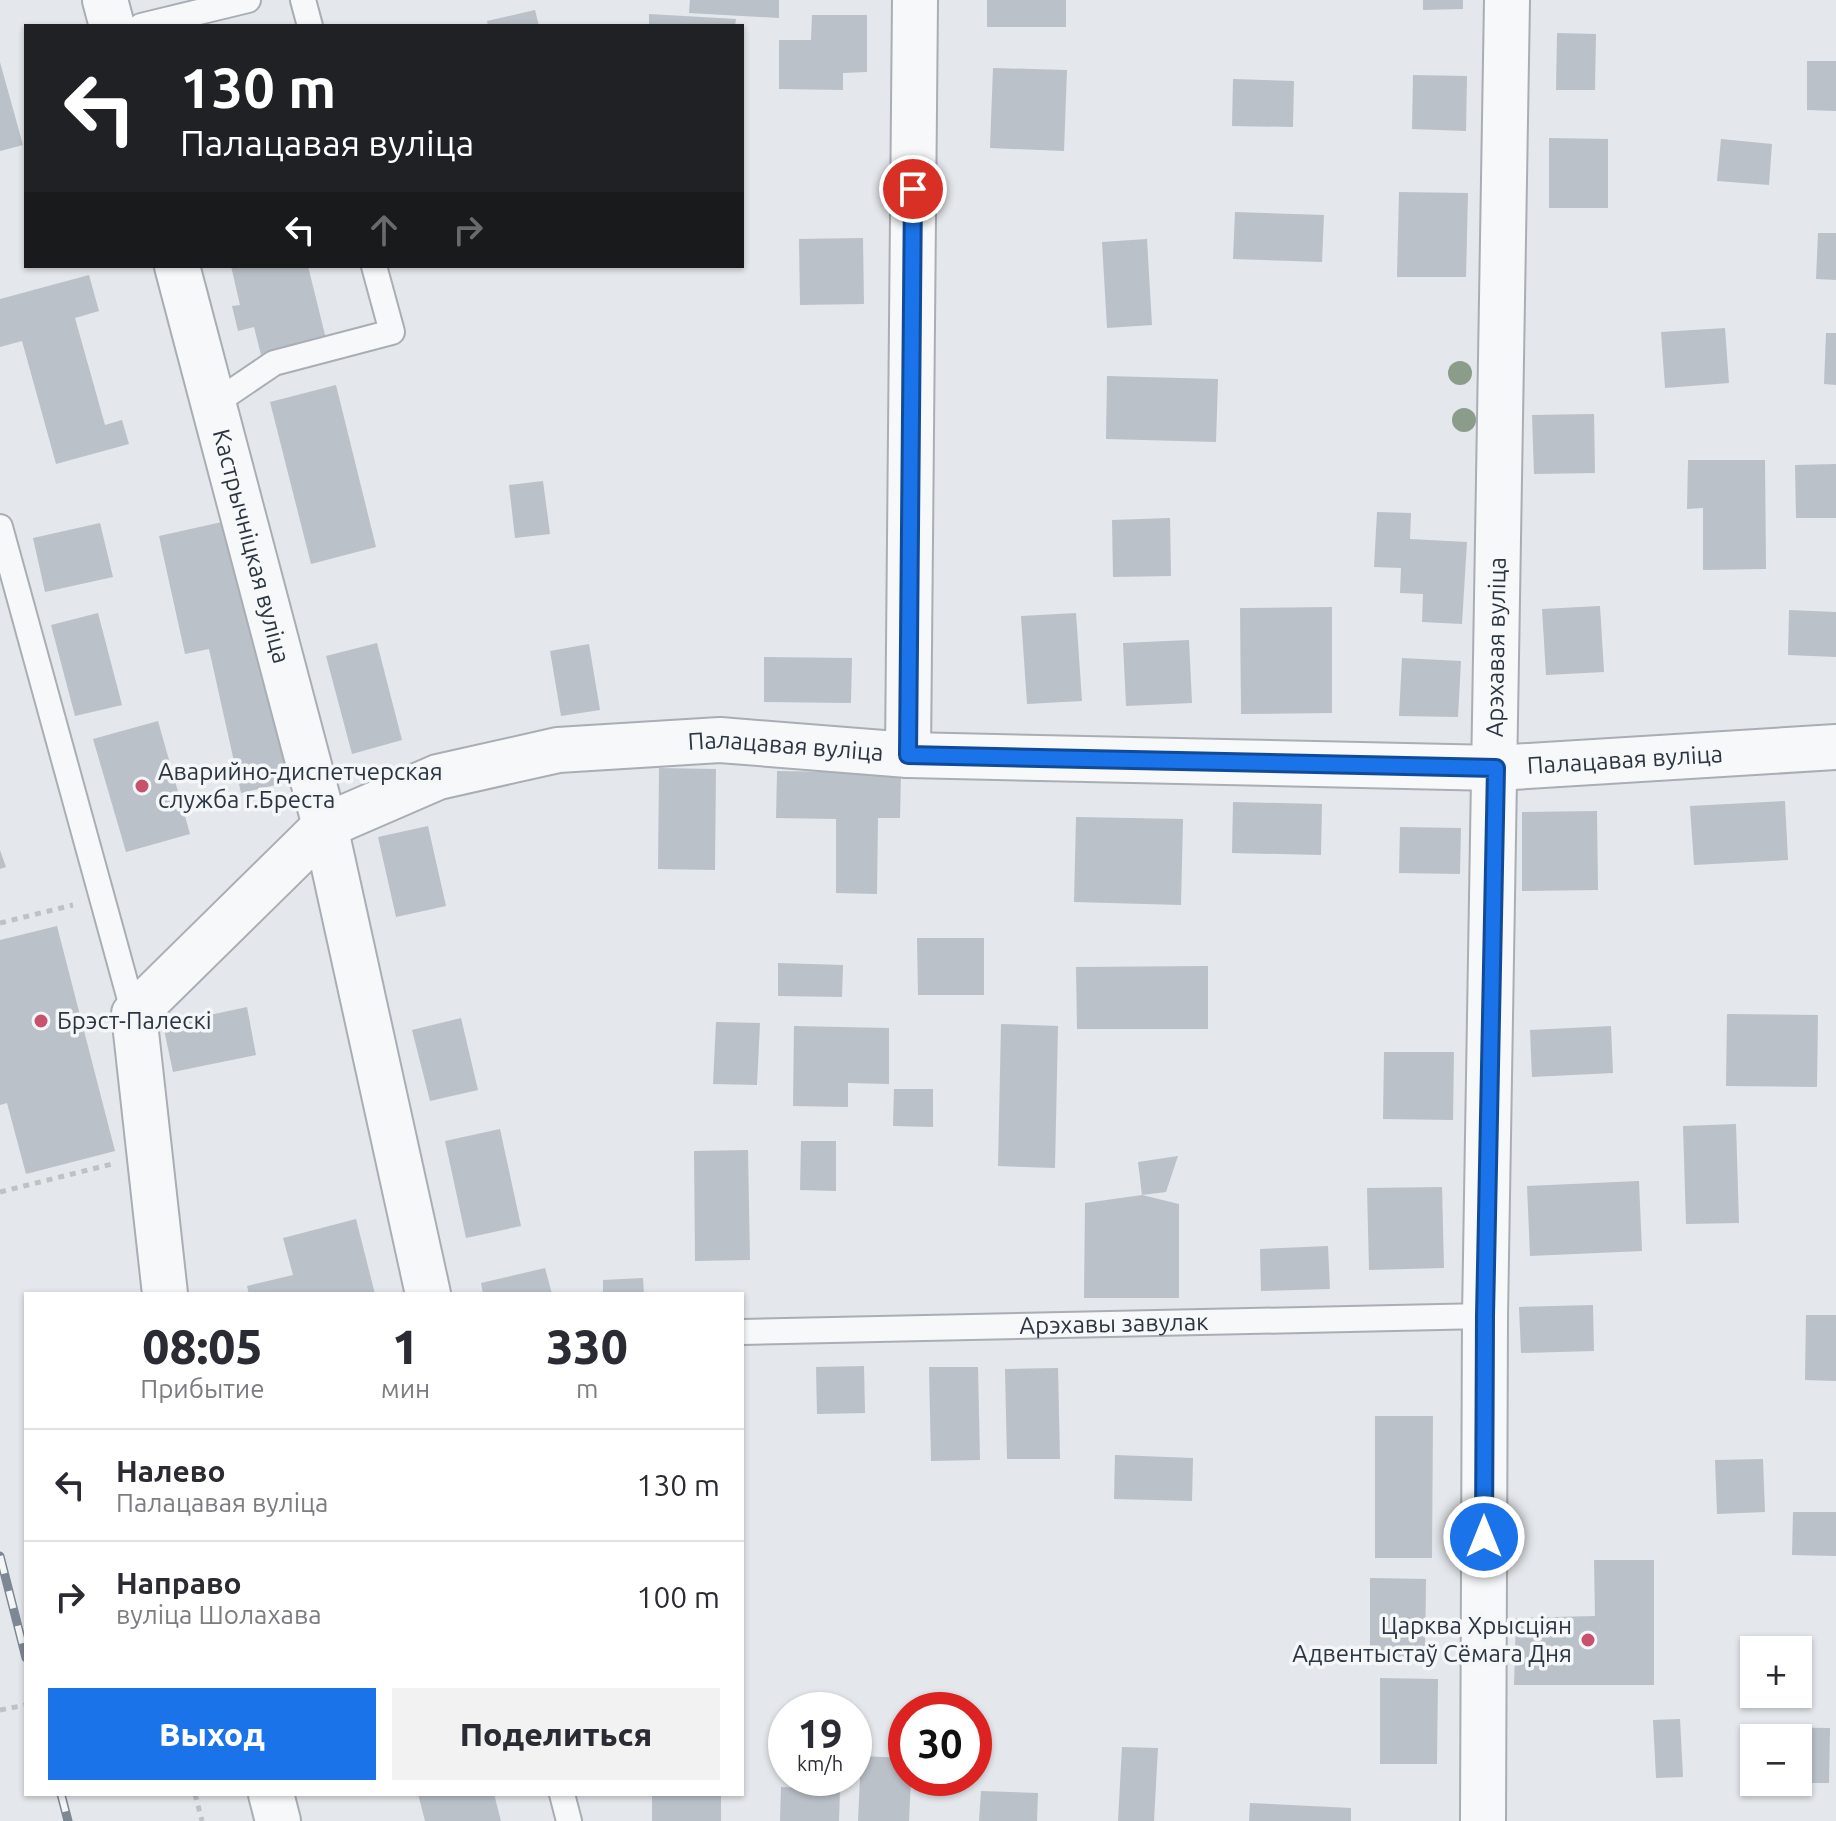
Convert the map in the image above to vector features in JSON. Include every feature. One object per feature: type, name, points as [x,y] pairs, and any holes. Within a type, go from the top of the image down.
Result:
[{"type":"street","points":[[105,0],[111,24]]},
{"type":"street","points":[[908,755],[915,0]]},
{"type":"street","name":"Арэхавая вуліца","points":[[1483,1821],[1485,1316],[1507,0]]},
{"type":"street","name":"Кастрычніцкая вуліца","points":[[178,268],[325,826],[428,1292]]},
{"type":"street","name":"Палацавая вуліца","points":[[325,826],[438,777],[558,750],[720,740],[908,755],[1496,768],[1836,747]]},
{"type":"street","points":[[165,1292],[134,1014],[325,826]]},
{"type":"street","points":[[272,1796],[278,1821]]},
{"type":"lane","points":[[149,24],[248,0]]},
{"type":"lane","points":[[303,0],[309,24]]},
{"type":"lane","points":[[215,403],[274,363],[392,332],[375,268]]},
{"type":"lane","points":[[0,527],[134,1014]]},
{"type":"lane","name":"Арэхавы завулак","points":[[744,1332],[1485,1316]]},
{"type":"lane","points":[[563,1796],[569,1821]]},
{"type":"path","points":[[0,923],[100,898]]},
{"type":"path","points":[[0,1192],[149,1155]]},
{"type":"path","points":[[0,1710],[24,1705]]},
{"type":"path","points":[[196,1796],[202,1821]]},
{"type":"building","points":[[690,0],[779,0],[779,18],[689,13]]},
{"type":"building","points":[[987,0],[1066,0],[1066,27],[987,27]]},
{"type":"building","points":[[1423,0],[1463,0],[1463,9],[1423,10]]},
{"type":"building","points":[[535,10],[538,24],[488,24],[487,21]]},
{"type":"building","points":[[649,14],[736,19],[735,24],[649,24]]},
{"type":"building","points":[[812,15],[867,15],[867,72],[843,73],[843,90],[779,89],[779,40],[811,40]]},
{"type":"building","points":[[1557,33],[1596,34],[1595,90],[1556,90]]},
{"type":"building","points":[[1807,61],[1836,61],[1836,111],[1807,110]]},
{"type":"building","points":[[0,62],[23,145],[0,151]]},
{"type":"building","points":[[993,68],[1067,70],[1064,151],[990,148]]},
{"type":"building","points":[[1413,75],[1467,76],[1466,131],[1412,129]]},
{"type":"building","points":[[1233,79],[1294,81],[1293,127],[1232,126]]},
{"type":"building","points":[[1549,138],[1608,139],[1608,208],[1549,208]]},
{"type":"building","points":[[1721,139],[1772,144],[1769,185],[1717,181]]},
{"type":"building","points":[[1399,192],[1468,193],[1466,277],[1397,277]]},
{"type":"building","points":[[1235,212],[1324,215],[1322,262],[1233,259]]},
{"type":"building","points":[[1818,233],[1836,233],[1836,280],[1816,279]]},
{"type":"building","points":[[863,238],[864,304],[800,305],[799,239]]},
{"type":"building","points":[[1147,239],[1152,325],[1107,328],[1102,242]]},
{"type":"building","points":[[231,268],[308,268],[326,339],[261,355],[254,327],[238,331],[232,306],[240,305]]},
{"type":"building","points":[[89,275],[99,311],[75,318],[105,425],[122,420],[129,444],[56,464],[22,341],[0,347],[0,299]]},
{"type":"building","points":[[1725,328],[1729,383],[1665,388],[1661,332]]},
{"type":"building","points":[[1826,333],[1836,333],[1836,385],[1824,384]]},
{"type":"building","points":[[1107,376],[1218,379],[1216,442],[1106,439]]},
{"type":"building","points":[[336,385],[376,547],[311,564],[270,402]]},
{"type":"building","points":[[1594,414],[1595,473],[1534,474],[1532,415]]},
{"type":"building","points":[[1688,460],[1765,460],[1766,569],[1703,570],[1703,508],[1687,509]]},
{"type":"building","points":[[1836,464],[1836,518],[1796,518],[1795,465]]},
{"type":"building","points":[[543,481],[550,534],[515,538],[509,485]]},
{"type":"building","points":[[1377,512],[1411,513],[1410,539],[1467,542],[1462,624],[1422,622],[1423,594],[1400,593],[1401,568],[1374,567]]},
{"type":"building","points":[[1170,518],[1171,576],[1113,577],[1112,520]]},
{"type":"building","points":[[231,520],[289,782],[241,793],[209,649],[185,654],[159,536]]},
{"type":"building","points":[[100,523],[113,577],[45,592],[33,538]]},
{"type":"building","points":[[1600,606],[1604,672],[1546,675],[1542,609]]},
{"type":"building","points":[[1332,607],[1332,713],[1241,714],[1240,608]]},
{"type":"building","points":[[1789,610],[1836,612],[1836,657],[1788,655]]},
{"type":"building","points":[[98,613],[122,705],[75,716],[51,625]]},
{"type":"building","points":[[1076,613],[1082,701],[1027,704],[1021,616]]},
{"type":"building","points":[[1189,640],[1192,703],[1126,706],[1123,643]]},
{"type":"building","points":[[377,643],[402,740],[352,754],[326,656]]},
{"type":"building","points":[[589,644],[600,710],[561,716],[550,651]]},
{"type":"building","points":[[764,657],[852,658],[851,703],[764,702]]},
{"type":"building","points":[[1402,658],[1461,661],[1458,717],[1399,716]]},
{"type":"building","name":"Аварийно-диспетчерская служба г.Бреста","points":[[158,721],[190,834],[126,852],[93,739]]},
{"type":"building","points":[[659,768],[716,769],[715,870],[658,869]]},
{"type":"building","points":[[777,771],[901,773],[900,818],[878,818],[877,894],[836,893],[836,819],[776,818]]},
{"type":"building","points":[[1785,801],[1788,860],[1694,865],[1690,806]]},
{"type":"building","points":[[1233,802],[1322,804],[1321,855],[1232,853]]},
{"type":"building","points":[[1597,811],[1598,890],[1522,891],[1522,812]]},
{"type":"building","points":[[1076,817],[1183,819],[1181,905],[1074,902]]},
{"type":"building","points":[[428,826],[446,906],[396,917],[378,837]]},
{"type":"building","points":[[1400,827],[1461,828],[1460,874],[1399,873]]},
{"type":"building","points":[[0,850],[6,867],[0,869]]},
{"type":"building","name":"Брэст-Палескі","points":[[57,926],[115,1151],[26,1174],[7,1103],[0,1105],[0,940]]},
{"type":"building","points":[[917,938],[984,938],[984,995],[918,995]]},
{"type":"building","points":[[778,963],[843,965],[842,997],[778,996]]},
{"type":"building","points":[[1208,966],[1208,1029],[1077,1029],[1076,967]]},
{"type":"building","points":[[247,1007],[256,1055],[173,1072],[163,1025]]},
{"type":"building","points":[[1727,1014],[1818,1015],[1817,1087],[1726,1086]]},
{"type":"building","points":[[461,1018],[478,1090],[430,1101],[412,1030]]},
{"type":"building","points":[[716,1022],[760,1023],[757,1085],[713,1084]]},
{"type":"building","points":[[1001,1024],[1058,1026],[1055,1168],[998,1166]]},
{"type":"building","points":[[794,1026],[889,1028],[889,1084],[848,1083],[848,1107],[793,1106]]},
{"type":"building","points":[[1611,1026],[1613,1073],[1532,1077],[1530,1030]]},
{"type":"building","points":[[1384,1052],[1454,1052],[1453,1120],[1383,1119]]},
{"type":"building","points":[[894,1089],[933,1089],[933,1127],[893,1126]]},
{"type":"building","points":[[1736,1124],[1739,1223],[1686,1224],[1683,1126]]},
{"type":"building","points":[[500,1129],[521,1226],[466,1238],[445,1141]]},
{"type":"building","points":[[801,1141],[836,1141],[836,1191],[800,1190]]},
{"type":"building","points":[[748,1150],[750,1260],[695,1261],[694,1151]]},
{"type":"building","points":[[1178,1156],[1166,1192],[1142,1195],[1138,1162]]},
{"type":"building","points":[[1639,1181],[1642,1251],[1530,1256],[1527,1186]]},
{"type":"building","points":[[1442,1187],[1444,1268],[1369,1270],[1367,1188]]},
{"type":"building","points":[[1142,1195],[1179,1204],[1179,1298],[1084,1298],[1085,1203]]},
{"type":"building","points":[[356,1219],[374,1292],[248,1292],[247,1286],[293,1275],[283,1238]]},
{"type":"building","points":[[1328,1246],[1330,1289],[1261,1291],[1260,1249]]},
{"type":"building","points":[[545,1268],[551,1292],[483,1292],[481,1283]]},
{"type":"building","points":[[643,1278],[644,1292],[603,1292],[603,1280]]},
{"type":"building","points":[[1593,1305],[1594,1351],[1521,1353],[1519,1307]]},
{"type":"building","points":[[1806,1315],[1836,1315],[1836,1381],[1805,1380]]},
{"type":"building","points":[[864,1366],[865,1413],[817,1414],[816,1367]]},
{"type":"building","points":[[929,1367],[978,1367],[980,1460],[931,1461]]},
{"type":"building","points":[[1058,1368],[1060,1459],[1007,1459],[1005,1369]]},
{"type":"building","points":[[1375,1416],[1433,1416],[1432,1558],[1375,1558]]},
{"type":"building","points":[[1115,1455],[1193,1458],[1192,1501],[1114,1499]]},
{"type":"building","points":[[1763,1459],[1765,1512],[1717,1514],[1715,1460]]},
{"type":"building","points":[[1793,1512],[1836,1512],[1836,1556],[1792,1555]]},
{"type":"building","points":[[1594,1560],[1654,1560],[1654,1685],[1514,1685],[1516,1618],[1595,1616]]},
{"type":"building","points":[[1370,1578],[1426,1579],[1425,1658],[1370,1658]]},
{"type":"building","points":[[1380,1678],[1438,1679],[1437,1764],[1380,1764]]},
{"type":"building","points":[[1680,1719],[1683,1777],[1656,1778],[1653,1720]]},
{"type":"building","points":[[1812,1728],[1830,1728],[1829,1783],[1812,1783]]},
{"type":"building","points":[[1122,1747],[1158,1748],[1154,1821],[1118,1821]]},
{"type":"building","points":[[872,1756],[888,1757],[888,1796],[910,1796],[909,1821],[858,1821],[859,1796],[872,1796]]},
{"type":"building","points":[[992,1791],[1038,1793],[1037,1821],[979,1821],[981,1796],[992,1796]]},
{"type":"building","points":[[419,1796],[495,1796],[501,1821],[425,1821]]},
{"type":"building","points":[[652,1796],[721,1796],[721,1821],[652,1821]]},
{"type":"building","points":[[781,1796],[840,1796],[839,1821],[780,1821]]},
{"type":"building","points":[[1250,1803],[1351,1808],[1351,1821],[1249,1821]]},
{"type":"railway","points":[[0,1556],[24,1650]]},
{"type":"railway","points":[[62,1796],[68,1821]]},
{"type":"place","name":"Аварийно-диспетчерская служба г.Бреста","points":[[142,786]]},
{"type":"place","name":"Брэст-Палескі","points":[[41,1021]]},
{"type":"place","name":"Царква Хрысціян Адвентыстаў Сёмага Дня","points":[[1588,1640]]},
{"type":"route","points":[[913,189],[908,755],[1496,768],[1485,1316],[1484,1537]]}]
